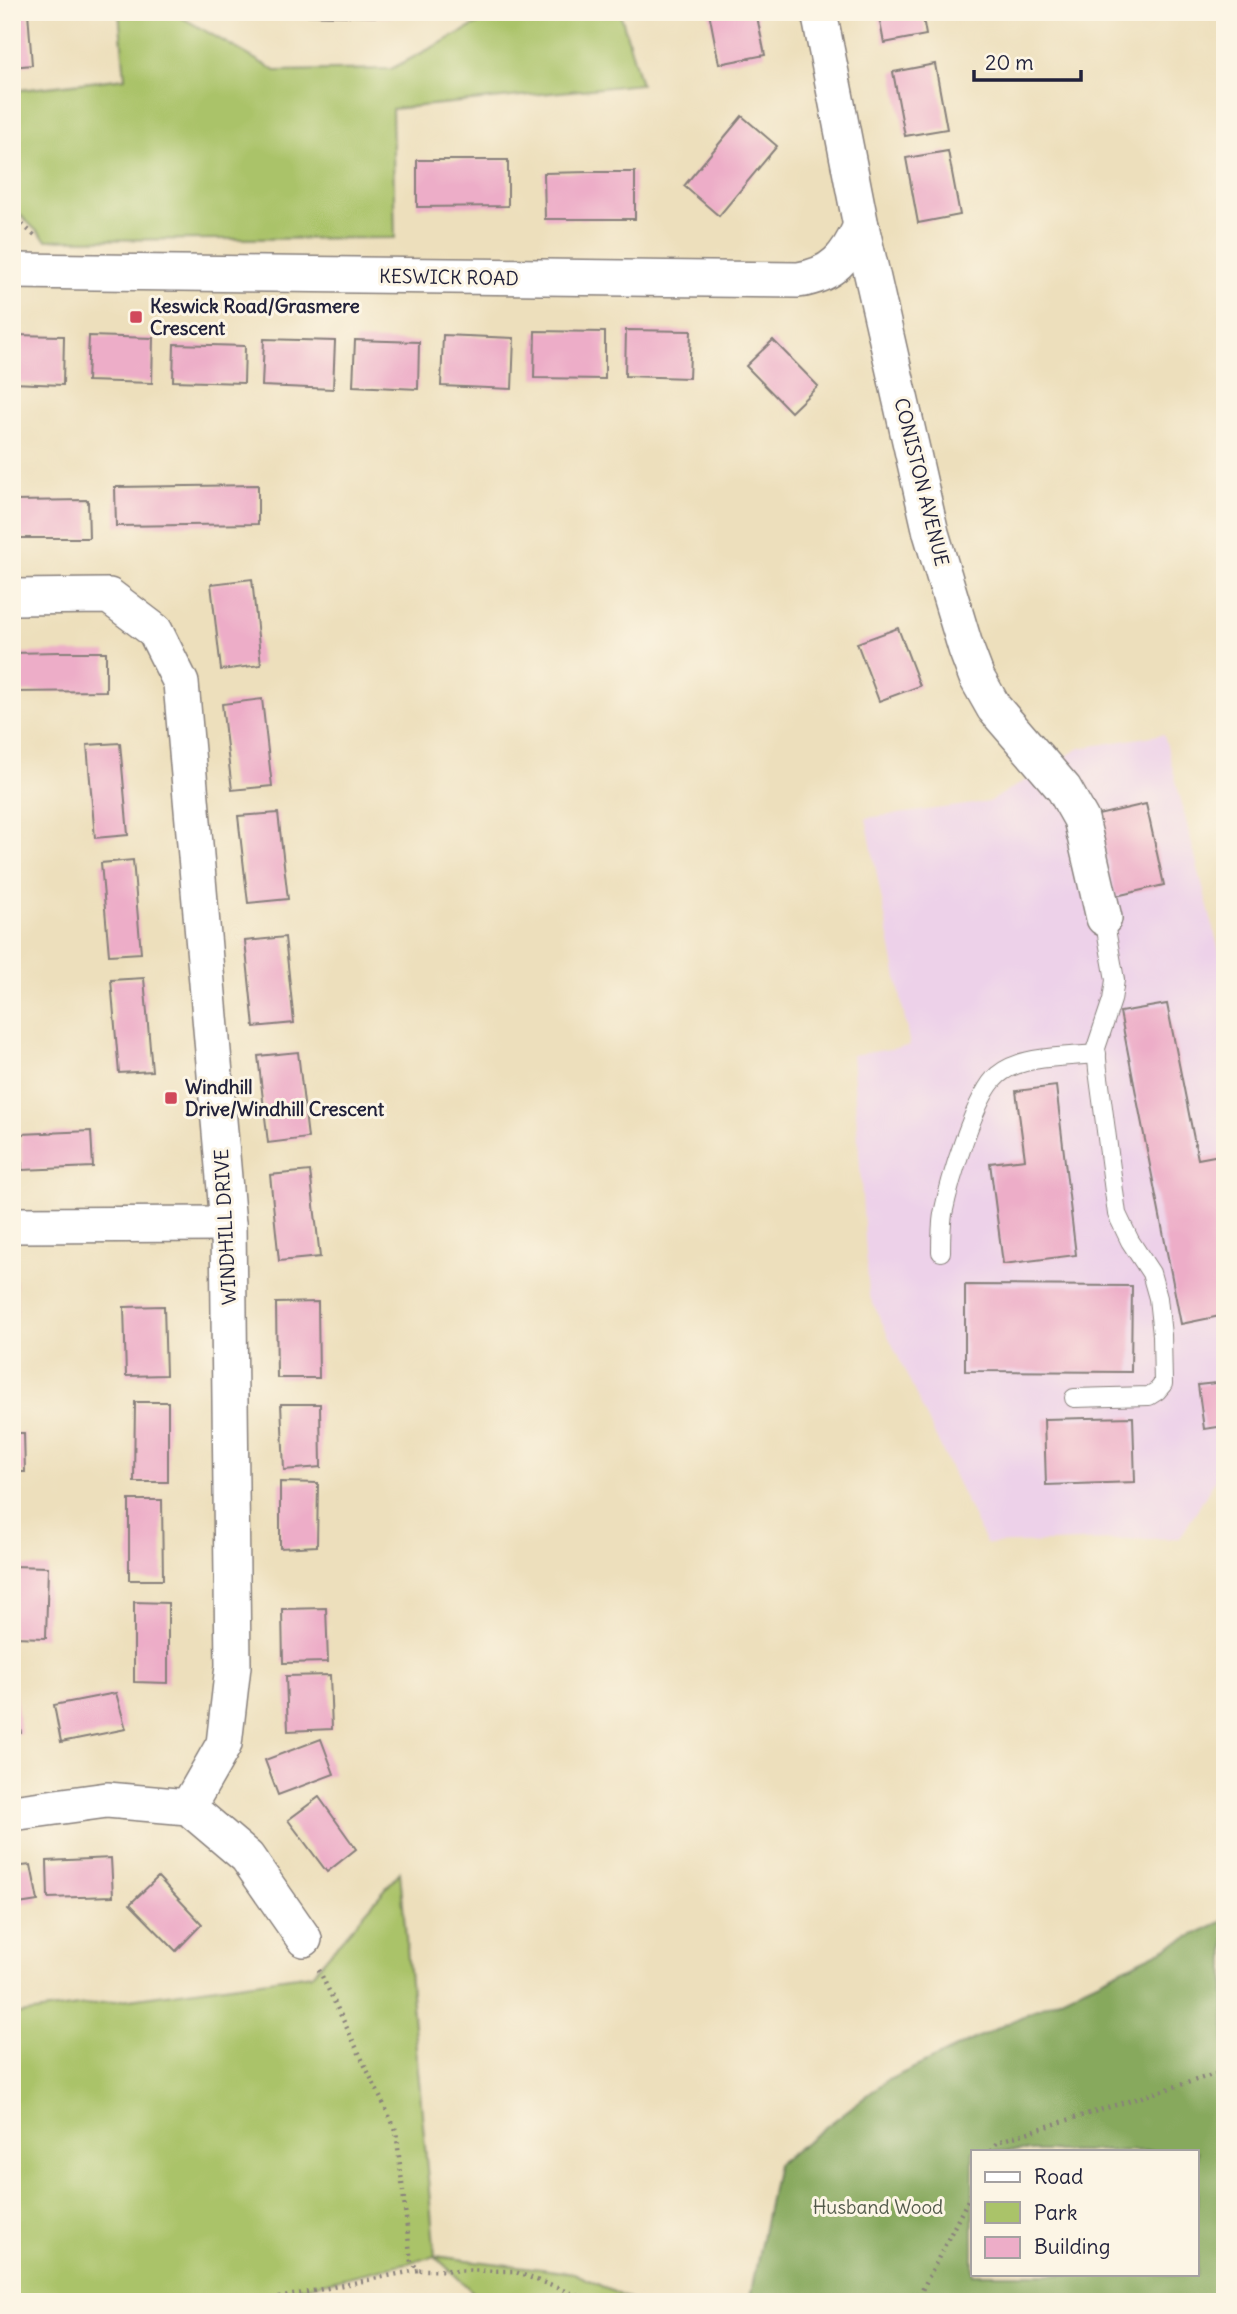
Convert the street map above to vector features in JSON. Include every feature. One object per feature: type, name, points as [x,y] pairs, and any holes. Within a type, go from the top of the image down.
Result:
[{"type":"street","name":"CONISTON AVENUE","points":[[819,12],[861,226],[931,533],[966,649],[977,678],[994,708],[1065,789],[1081,819],[1104,918]]},
{"type":"street","name":"KESWICK ROAD","points":[[12,271],[786,281],[815,277],[835,265],[850,250],[861,226]]},
{"type":"street","name":"WINDHILL DRIVE","points":[[12,597],[109,596],[155,631],[181,683],[229,1224],[233,1666],[224,1744],[188,1807]]},
{"type":"street","points":[[12,1225],[229,1224]]},
{"type":"street","points":[[12,1812],[107,1800],[188,1807],[247,1857],[304,1939]]},
{"type":"lane","points":[[1074,1398],[1149,1396],[1163,1384],[1162,1335],[1158,1298],[1151,1272],[1116,1214],[1096,1048],[1112,1000],[1115,980],[1104,918]]},
{"type":"lane","points":[[941,1252],[943,1215],[953,1174],[990,1083],[998,1074],[1016,1065],[1039,1059],[1097,1055]]},
{"type":"path","points":[[304,1939],[396,2130],[408,2249],[411,2262],[419,2270]]},
{"type":"path","points":[[993,2150],[997,2142],[1225,2070]]},
{"type":"path","points":[[916,2302],[971,2194]]},
{"type":"path","points":[[258,2302],[419,2270],[513,2271],[594,2302]]},
{"type":"path","points":[[30,2302],[47,2302]]},
{"type":"shaded area","points":[[1164,734],[1225,974],[1225,1464],[1180,1538],[986,1544],[869,1295],[852,1055],[910,1046],[866,818],[989,802],[1080,748]]},
{"type":"green space","points":[[119,12],[172,12],[276,71],[391,69],[500,12],[620,12],[641,84],[392,109],[395,238],[46,240],[12,207],[12,91],[125,78]]},
{"type":"green space","points":[[400,1872],[435,2256],[244,2302],[12,2302],[12,2015],[312,1974]]},
{"type":"green space","name":"Husband Wood","points":[[1225,1920],[1225,2302],[749,2302],[777,2164],[886,2081]]},
{"type":"green space","points":[[435,2256],[574,2273],[635,2302],[483,2302]]},
{"type":"building","points":[[12,12],[28,12],[32,65],[12,67]]},
{"type":"building","points":[[295,12],[392,12],[392,17],[295,15]]},
{"type":"building","points":[[709,12],[756,12],[765,55],[719,64]]},
{"type":"building","points":[[878,12],[922,12],[926,35],[884,43]]},
{"type":"building","points":[[935,64],[947,129],[905,136],[893,72]]},
{"type":"building","points":[[742,116],[777,146],[719,216],[684,186]]},
{"type":"building","points":[[948,151],[960,215],[918,223],[906,158]]},
{"type":"building","points":[[417,160],[508,160],[508,206],[417,207]]},
{"type":"building","points":[[635,172],[635,219],[545,219],[544,173]]},
{"type":"building","points":[[626,330],[691,331],[689,378],[625,376]]},
{"type":"building","points":[[535,331],[605,332],[605,379],[534,378]]},
{"type":"building","points":[[12,335],[64,336],[63,385],[12,383]]},
{"type":"building","points":[[443,335],[514,338],[512,389],[441,386]]},
{"type":"building","points":[[89,336],[153,338],[152,383],[87,381]]},
{"type":"building","points":[[264,339],[335,341],[333,389],[262,386]]},
{"type":"building","points":[[355,340],[419,342],[418,389],[353,386]]},
{"type":"building","points":[[773,340],[818,386],[791,412],[746,366]]},
{"type":"building","points":[[174,344],[245,346],[244,383],[173,381]]},
{"type":"building","points":[[258,485],[258,524],[116,526],[115,487]]},
{"type":"building","points":[[88,500],[89,538],[12,538],[12,501]]},
{"type":"building","points":[[252,579],[261,665],[221,670],[211,584]]},
{"type":"building","points":[[898,628],[920,686],[879,701],[857,643]]},
{"type":"building","points":[[106,652],[106,691],[12,692],[12,653]]},
{"type":"building","points":[[262,699],[272,786],[232,790],[222,704]]},
{"type":"building","points":[[120,743],[128,835],[95,838],[87,745]]},
{"type":"building","points":[[1146,804],[1164,885],[1116,896],[1098,815]]},
{"type":"building","points":[[278,813],[288,899],[248,903],[238,816]]},
{"type":"building","points":[[133,860],[141,953],[109,955],[101,863]]},
{"type":"building","points":[[285,937],[294,1023],[254,1027],[245,941]]},
{"type":"building","points":[[144,978],[152,1071],[119,1073],[111,980]]},
{"type":"building","points":[[1167,1004],[1198,1159],[1225,1154],[1225,1315],[1181,1324],[1120,1012]]},
{"type":"building","points":[[298,1052],[308,1138],[268,1143],[258,1056]]},
{"type":"building","points":[[1056,1086],[1076,1255],[1003,1264],[990,1163],[1025,1159],[1016,1091]]},
{"type":"building","points":[[91,1131],[93,1167],[22,1170],[21,1134]]},
{"type":"building","points":[[310,1171],[320,1257],[279,1261],[270,1175]]},
{"type":"building","points":[[12,1280],[16,1280],[17,1316],[12,1316]]},
{"type":"building","points":[[965,1285],[1132,1286],[1131,1372],[965,1371]]},
{"type":"building","points":[[318,1302],[319,1378],[277,1378],[276,1303]]},
{"type":"building","points":[[164,1306],[166,1375],[126,1376],[124,1307]]},
{"type":"building","points":[[1225,1382],[1225,1426],[1204,1429],[1198,1385]]},
{"type":"building","points":[[135,1402],[168,1402],[168,1482],[134,1482]]},
{"type":"building","points":[[281,1404],[320,1404],[321,1467],[284,1470]]},
{"type":"building","points":[[1133,1417],[1135,1482],[1046,1485],[1044,1419]]},
{"type":"building","points":[[12,1433],[24,1433],[25,1472],[12,1472]]},
{"type":"building","points":[[280,1482],[318,1483],[317,1546],[280,1548]]},
{"type":"building","points":[[129,1500],[162,1500],[163,1580],[129,1580]]},
{"type":"building","points":[[12,1566],[48,1567],[46,1638],[12,1637]]},
{"type":"building","points":[[134,1602],[168,1603],[168,1683],[134,1682]]},
{"type":"building","points":[[326,1608],[328,1662],[283,1663],[282,1609]]},
{"type":"building","points":[[330,1675],[332,1729],[288,1731],[286,1676]]},
{"type":"building","points":[[12,1685],[21,1733],[12,1735]]},
{"type":"building","points":[[116,1693],[126,1729],[61,1742],[54,1705]]},
{"type":"building","points":[[321,1739],[334,1774],[278,1795],[265,1760]]},
{"type":"building","points":[[319,1797],[356,1849],[327,1872],[288,1820]]},
{"type":"building","points":[[111,1858],[113,1896],[48,1898],[47,1861]]},
{"type":"building","points":[[31,1865],[38,1901],[12,1905],[12,1867]]},
{"type":"building","points":[[158,1877],[202,1924],[176,1951],[130,1904]]},
{"type":"place","name":"Keswick Road/Grasmere Crescent","points":[[136,317]]},
{"type":"place","name":"Windhill Drive/Windhill Crescent","points":[[171,1098]]}]
